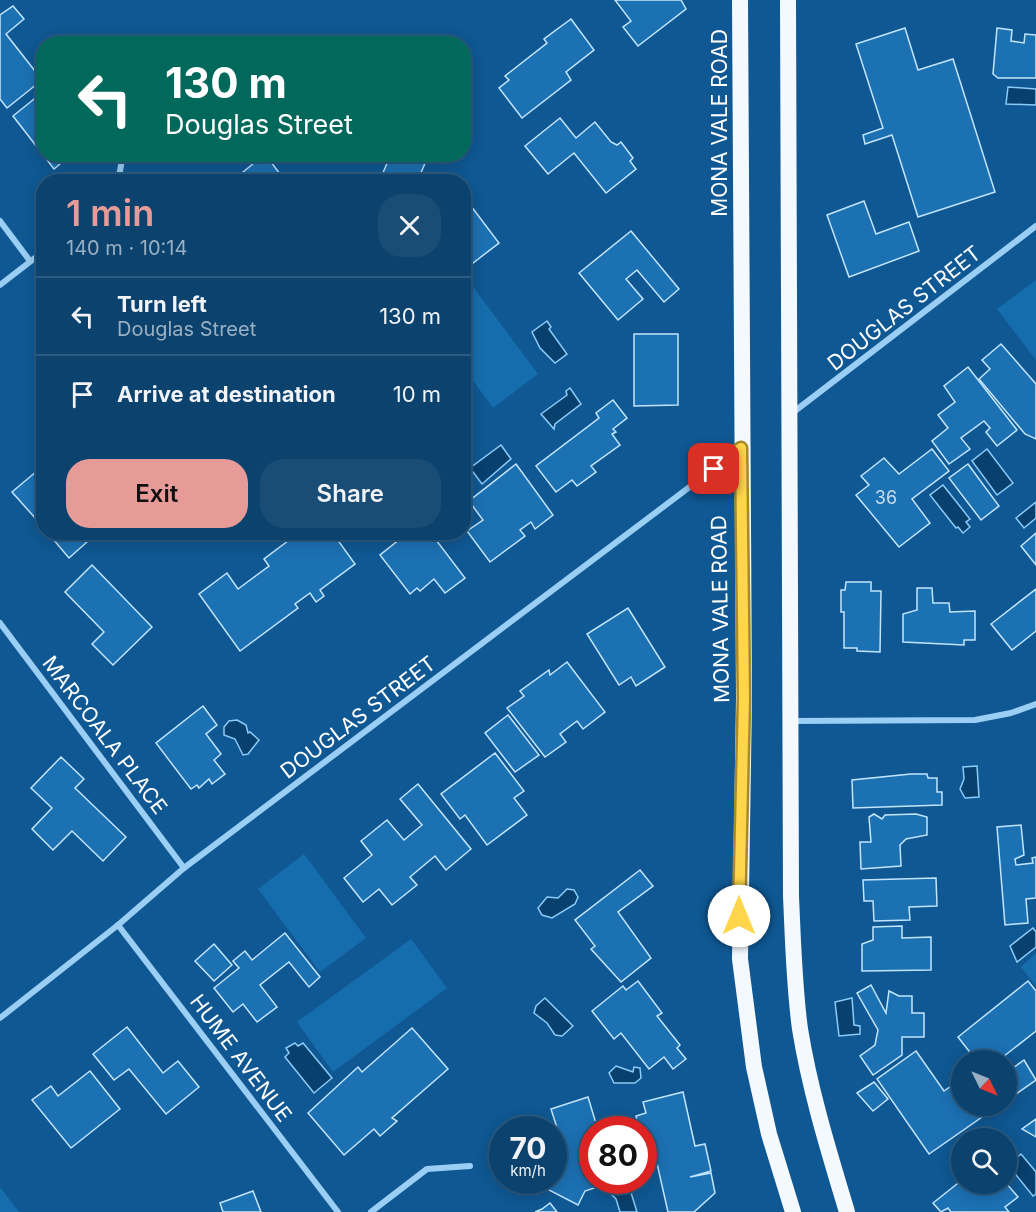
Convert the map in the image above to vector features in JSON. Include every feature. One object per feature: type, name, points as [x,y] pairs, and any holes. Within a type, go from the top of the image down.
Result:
[{"type":"highway","name":"MONA VALE ROAD","points":[[740,0],[744,698],[740,959],[754,1067],[769,1134],[793,1212]]},
{"type":"highway","points":[[788,0],[791,896],[800,1028],[816,1106],[847,1212]]},
{"type":"street","points":[[0,221],[30,261]]},
{"type":"street","name":"DOUGLAS STREET","points":[[791,414],[1036,226]]},
{"type":"street","points":[[0,285],[36,257]]},
{"type":"street","name":"DOUGLAS STREET","points":[[0,1018],[118,925],[184,868],[741,448]]},
{"type":"street","name":"MARCOALA PLACE","points":[[0,623],[184,868]]},
{"type":"street","points":[[792,721],[975,720],[1011,713],[1036,704]]},
{"type":"street","name":"HUME AVENUE","points":[[118,925],[338,1212]]},
{"type":"street","points":[[371,1212],[427,1169],[470,1166]]},
{"type":"shaded area","points":[[1008,87],[1036,89],[1036,105],[1006,104]]},
{"type":"shaded area","points":[[1036,280],[1036,360],[997,309]]},
{"type":"shaded area","points":[[474,288],[538,374],[493,408],[471,378],[471,290]]},
{"type":"shaded area","points":[[547,321],[551,327],[549,329],[567,354],[555,363],[540,348],[532,332]]},
{"type":"shaded area","points":[[570,388],[581,404],[555,424],[554,429],[541,414],[567,395],[566,391]]},
{"type":"shaded area","points":[[501,445],[511,459],[482,484],[471,467]]},
{"type":"shaded area","points":[[987,449],[1013,483],[997,495],[972,461]]},
{"type":"shaded area","points":[[943,485],[970,519],[966,522],[970,527],[963,533],[958,527],[956,528],[930,495]]},
{"type":"shaded area","points":[[1036,502],[1036,518],[1024,528],[1016,518]]},
{"type":"shaded area","points":[[237,720],[246,725],[248,733],[250,732],[259,740],[248,754],[243,755],[235,739],[224,735],[224,727],[229,721]]},
{"type":"shaded area","points":[[977,766],[979,797],[965,798],[960,789],[964,779],[963,767]]},
{"type":"shaded area","points":[[304,854],[366,938],[320,972],[258,889]]},
{"type":"shaded area","points":[[567,889],[574,890],[578,897],[575,904],[552,918],[542,915],[538,908],[547,897],[558,898]]},
{"type":"shaded area","points":[[1033,928],[1036,932],[1036,947],[1017,962],[1010,946]]},
{"type":"shaded area","points":[[411,939],[447,988],[333,1072],[297,1022]]},
{"type":"shaded area","points":[[1036,953],[1036,986],[1021,967]]},
{"type":"shaded area","points":[[545,998],[573,1026],[562,1036],[555,1035],[547,1023],[534,1013],[536,1006]]},
{"type":"shaded area","points":[[852,998],[854,1025],[860,1026],[860,1034],[839,1036],[835,1002]]},
{"type":"shaded area","points":[[295,1043],[298,1046],[303,1043],[332,1078],[314,1093],[285,1057],[289,1053],[286,1048]]},
{"type":"shaded area","points":[[616,1066],[633,1072],[634,1067],[640,1068],[641,1078],[635,1083],[614,1083],[609,1073]]},
{"type":"shaded area","points":[[1021,1154],[1036,1172],[1036,1194],[1033,1196],[1017,1176],[1017,1157]]},
{"type":"shaded area","points":[[0,1187],[19,1212],[0,1212]]},
{"type":"shaded area","points":[[611,1194],[631,1194],[637,1212],[620,1212],[616,1199]]},
{"type":"building","points":[[615,0],[681,0],[686,9],[638,46],[623,27],[631,21]]},
{"type":"building","points":[[13,6],[24,19],[6,34],[36,72],[36,85],[7,108],[0,99],[0,15]]},
{"type":"building","points":[[571,19],[594,50],[566,72],[571,80],[522,118],[499,88],[509,80],[505,76],[547,43],[544,39]]},
{"type":"building","points":[[905,28],[918,70],[953,59],[995,192],[918,217],[892,135],[865,144],[863,135],[883,128],[856,44]]},
{"type":"building","points":[[997,28],[1012,30],[1011,41],[1024,43],[1025,34],[1036,35],[1036,78],[998,78],[993,74]]},
{"type":"building","points":[[36,97],[36,146],[13,116]]},
{"type":"building","points":[[560,118],[576,138],[595,122],[611,142],[617,145],[621,142],[633,158],[630,161],[636,169],[606,193],[574,153],[548,174],[525,146]]},
{"type":"building","points":[[49,162],[62,162],[54,169]]},
{"type":"building","points":[[255,162],[271,162],[280,174],[245,174],[243,172]]},
{"type":"building","points":[[388,162],[426,162],[420,174],[382,174]]},
{"type":"building","points":[[864,201],[876,234],[909,222],[919,251],[849,277],[827,215]]},
{"type":"building","points":[[471,206],[499,243],[471,265]]},
{"type":"building","points":[[631,231],[679,289],[664,302],[637,270],[626,279],[643,299],[618,320],[579,273]]},
{"type":"building","points":[[634,334],[678,334],[678,405],[634,406]]},
{"type":"building","points":[[1001,344],[1036,384],[1036,439],[1025,434],[979,379],[990,369],[982,360]]},
{"type":"building","points":[[968,367],[1017,430],[997,446],[986,432],[990,428],[984,421],[961,438],[970,449],[949,464],[932,441],[948,428],[938,415],[955,402],[944,386]]},
{"type":"building","points":[[613,400],[627,418],[613,429],[616,432],[612,434],[620,445],[591,466],[596,472],[577,486],[572,480],[556,492],[536,466],[599,418],[596,413]]},
{"type":"building","points":[[932,449],[949,471],[912,499],[930,523],[899,547],[856,495],[869,485],[861,476],[884,458],[899,474]]},
{"type":"building","points":[[516,464],[553,515],[535,529],[531,522],[520,530],[525,536],[490,562],[471,536],[471,528],[483,520],[471,504],[471,499]]},
{"type":"building","points":[[968,464],[999,506],[981,520],[949,478]]},
{"type":"building","points":[[36,472],[36,519],[12,492]]},
{"type":"building","points":[[1036,533],[1036,565],[1021,546]]},
{"type":"building","points":[[54,540],[89,540],[69,558]]},
{"type":"building","points":[[289,540],[338,540],[355,564],[320,590],[324,596],[316,602],[310,593],[295,604],[298,608],[240,651],[199,594],[227,573],[238,589],[269,566],[264,559]]},
{"type":"building","points":[[399,540],[436,540],[465,578],[445,593],[434,579],[420,591],[417,588],[410,594],[380,555]]},
{"type":"building","points":[[92,565],[152,627],[113,665],[92,644],[104,632],[65,592]]},
{"type":"building","points":[[846,582],[871,582],[871,591],[881,591],[880,652],[844,648],[844,612],[841,612],[841,590],[845,590]]},
{"type":"building","points":[[917,588],[932,588],[933,603],[949,603],[950,612],[975,611],[975,640],[964,640],[964,645],[903,642],[903,614],[917,610]]},
{"type":"building","points":[[1036,589],[1036,631],[1012,650],[991,624]]},
{"type":"building","points":[[628,608],[665,667],[636,686],[631,677],[619,685],[587,634]]},
{"type":"building","points":[[567,662],[605,712],[583,729],[577,721],[560,734],[566,742],[545,757],[507,708],[524,696],[520,691],[549,670],[550,675]]},
{"type":"building","points":[[203,706],[217,725],[206,734],[221,754],[214,760],[225,774],[212,784],[209,779],[199,788],[197,785],[191,789],[156,743]]},
{"type":"building","points":[[508,715],[539,755],[515,772],[485,733]]},
{"type":"building","points":[[495,753],[524,791],[514,798],[527,815],[487,845],[465,815],[460,819],[441,794]]},
{"type":"building","points":[[61,757],[84,779],[75,788],[126,837],[103,861],[72,831],[53,850],[32,829],[52,808],[31,788]]},
{"type":"building","points":[[927,774],[928,778],[937,778],[937,792],[942,792],[942,805],[853,808],[852,780]]},
{"type":"building","points":[[418,784],[471,849],[446,870],[435,856],[410,877],[417,885],[392,905],[379,889],[363,902],[344,878],[372,855],[361,841],[387,820],[404,840],[422,825],[400,799]]},
{"type":"building","points":[[874,814],[882,819],[885,815],[916,814],[927,817],[927,835],[906,839],[900,845],[901,866],[861,869],[860,842],[871,842],[869,817]]},
{"type":"building","points":[[1021,825],[1024,855],[1015,859],[1016,865],[1033,863],[1032,858],[1036,857],[1036,898],[1026,899],[1028,923],[1005,925],[997,827]]},
{"type":"building","points":[[640,870],[653,886],[618,912],[651,958],[621,982],[591,949],[595,946],[575,920]]},
{"type":"building","points":[[936,878],[937,906],[909,907],[910,920],[874,921],[873,901],[864,901],[863,880]]},
{"type":"building","points":[[902,926],[902,938],[931,937],[931,970],[862,971],[862,944],[873,940],[873,927]]},
{"type":"building","points":[[285,933],[320,977],[309,987],[289,962],[260,985],[277,1007],[257,1022],[243,1004],[233,1012],[214,988],[239,968],[233,961],[245,951],[252,960]]},
{"type":"building","points":[[214,944],[232,965],[214,981],[195,961]]},
{"type":"building","points":[[638,981],[662,1013],[657,1016],[680,1045],[677,1048],[686,1059],[673,1069],[664,1057],[649,1069],[621,1033],[614,1039],[592,1011],[623,986],[626,990]]},
{"type":"building","points":[[1028,981],[1036,991],[1036,1031],[1012,1050],[968,1050],[958,1037]]},
{"type":"building","points":[[871,985],[886,1013],[889,991],[899,996],[912,996],[912,1013],[924,1013],[924,1037],[902,1037],[902,1055],[873,1075],[860,1056],[875,1045],[878,1030],[857,993]]},
{"type":"building","points":[[127,1027],[163,1073],[178,1061],[199,1087],[166,1114],[129,1069],[114,1080],[93,1054]]},
{"type":"building","points":[[412,1028],[448,1069],[392,1118],[397,1121],[380,1136],[374,1129],[344,1155],[308,1113],[358,1067],[362,1072]]},
{"type":"building","points":[[916,1051],[944,1091],[951,1086],[951,1116],[982,1117],[966,1128],[951,1128],[951,1139],[929,1154],[877,1079]]},
{"type":"building","points":[[1024,1060],[1036,1080],[1017,1093],[1017,1065]]},
{"type":"building","points":[[90,1071],[120,1109],[71,1148],[32,1100],[51,1086],[58,1096]]},
{"type":"building","points":[[874,1082],[888,1099],[873,1111],[857,1093]]},
{"type":"building","points":[[683,1092],[695,1146],[705,1144],[711,1171],[690,1177],[711,1173],[715,1193],[694,1212],[668,1212],[657,1163],[657,1116],[636,1116],[646,1113],[643,1102]]},
{"type":"building","points":[[588,1097],[594,1116],[579,1116],[579,1194],[584,1194],[578,1205],[557,1194],[567,1194],[567,1116],[553,1116],[551,1109]]},
{"type":"building","points":[[1036,1119],[1036,1137],[1022,1129]]},
{"type":"building","points":[[951,1189],[951,1194],[1015,1194],[1018,1197],[1005,1207],[1009,1212],[951,1212],[948,1208],[941,1212],[933,1203]]},
{"type":"building","points":[[253,1191],[261,1212],[223,1212],[220,1203]]},
{"type":"building","points":[[550,1203],[557,1212],[535,1212],[542,1209]]},
{"type":"route","points":[[714,469],[741,448],[744,698],[739,916]]}]
